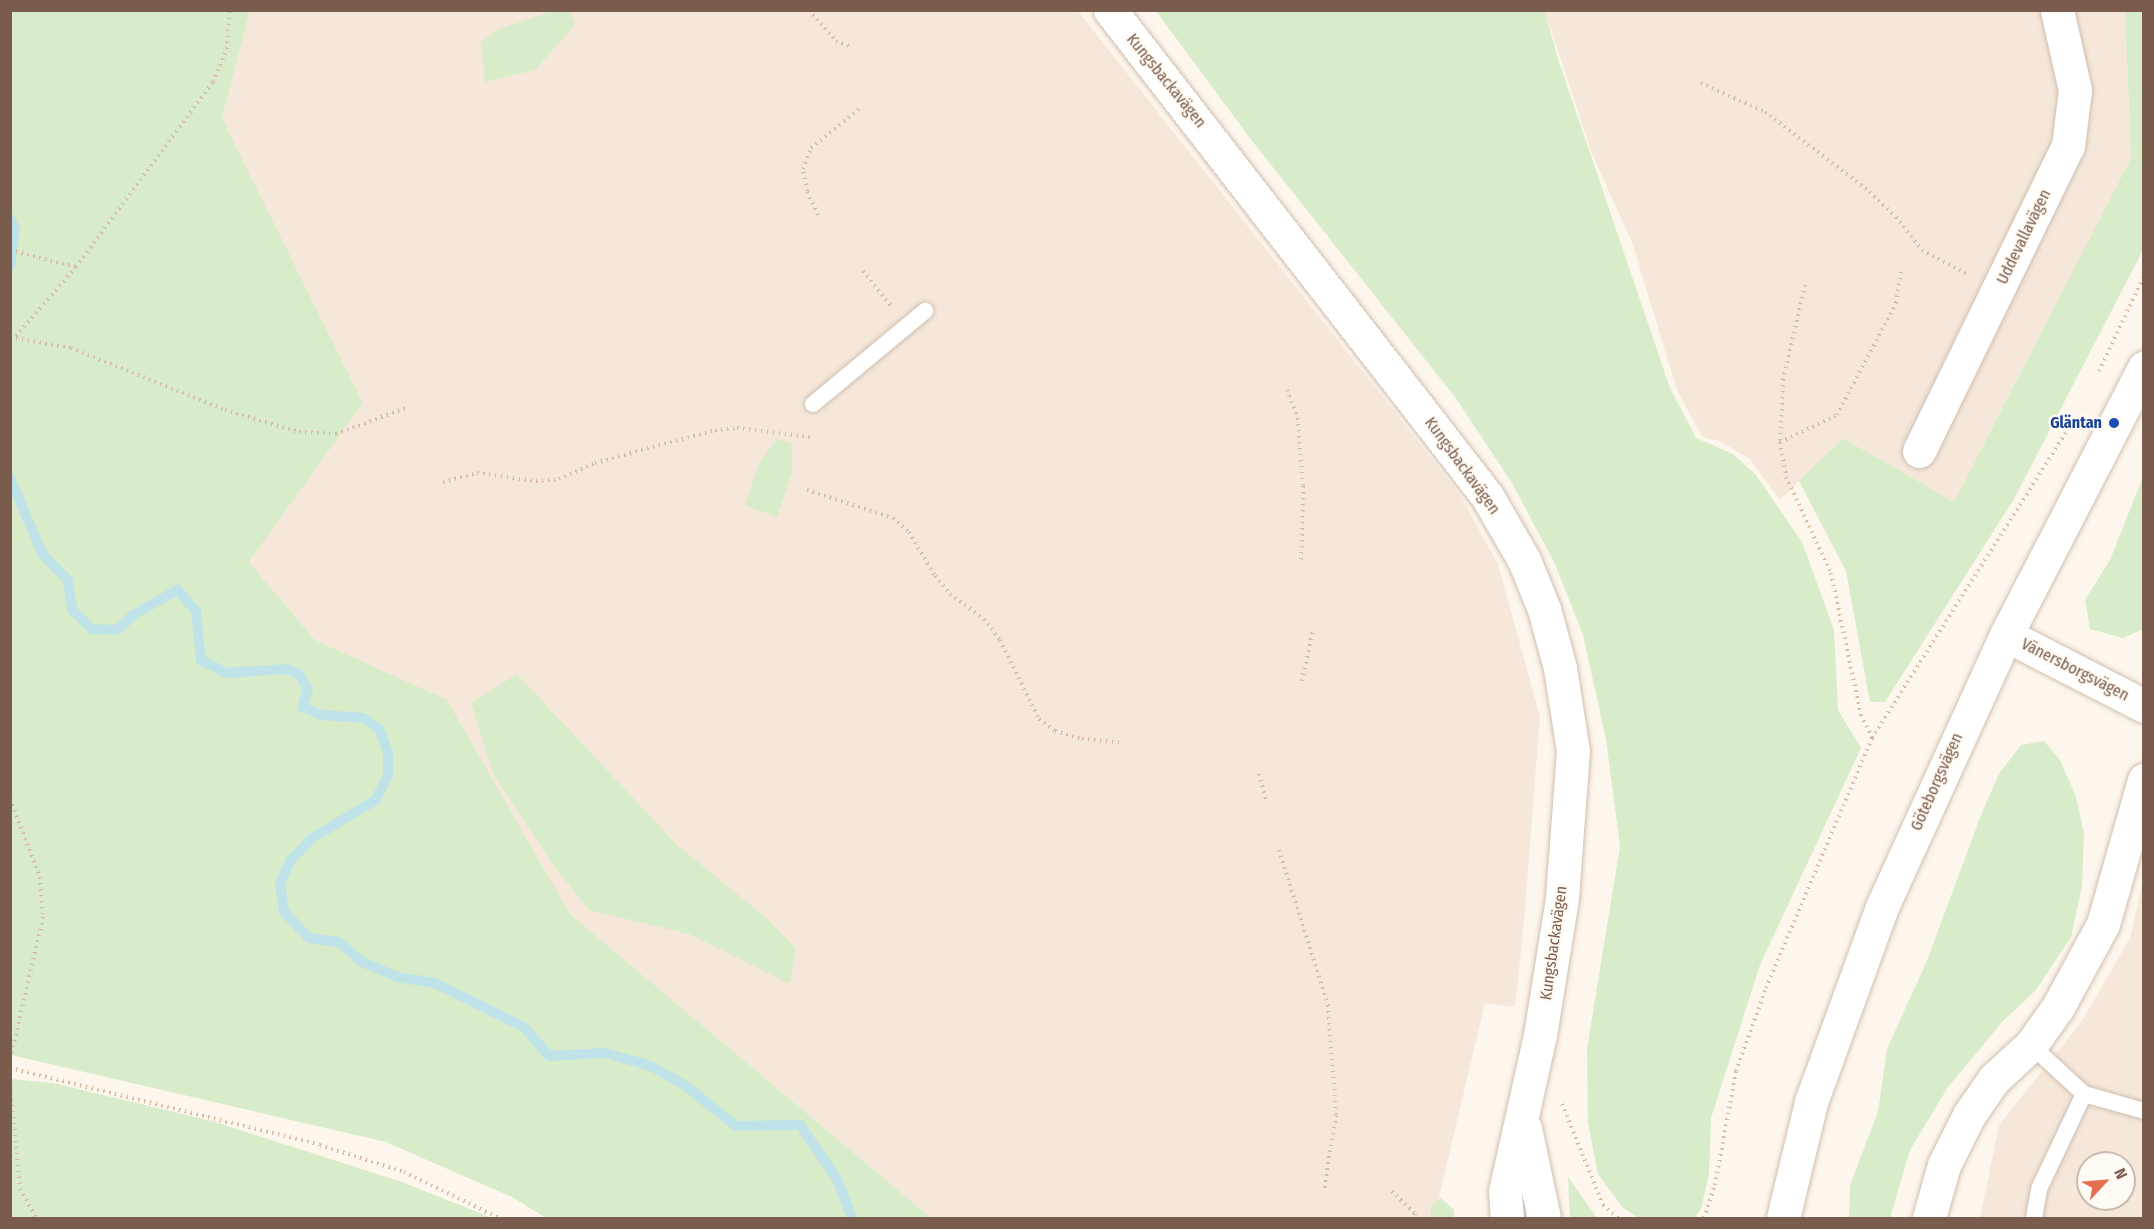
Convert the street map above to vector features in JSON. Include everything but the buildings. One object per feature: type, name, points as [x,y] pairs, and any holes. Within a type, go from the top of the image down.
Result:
[{"type":"street","name":"Kungsbackavägen","points":[[1110,10],[1487,496],[1524,560],[1544,609],[1560,668],[1573,751],[1562,898],[1523,1120],[1505,1191],[1507,1218]]},
{"type":"street","name":"Uddevallavägen","points":[[1919,451],[2068,147],[2075,90],[2057,10]]},
{"type":"street","name":"Göteborgsvägen","points":[[1783,1218],[1811,1102],[1852,984],[1945,761],[2006,635],[2144,368]]},
{"type":"street","name":"Vänersborgsvägen","points":[[2006,635],[2144,706]]},
{"type":"street","points":[[1929,1218],[1944,1165],[1969,1115],[1994,1079],[2031,1045],[2058,1007],[2103,924],[2144,780]]},
{"type":"street","name":"Kungsbackavägen","points":[[1523,1120],[1544,1218]]},
{"type":"lane","points":[[813,404],[925,310]]},
{"type":"lane","points":[[2031,1045],[2084,1094],[2144,1111]]},
{"type":"lane","points":[[2034,1218],[2039,1189],[2084,1094]]},
{"type":"path","points":[[13,337],[76,267],[213,82],[227,49],[230,10]]},
{"type":"path","points":[[809,10],[836,41],[852,47]]},
{"type":"path","points":[[1701,83],[1765,112],[1865,188],[1922,250],[1997,291]]},
{"type":"path","points":[[818,214],[807,190],[803,169],[811,148],[860,108]]},
{"type":"path","points":[[10,250],[27,252],[76,267]]},
{"type":"path","points":[[1780,442],[1837,415],[1896,303],[1901,270]]},
{"type":"path","points":[[863,271],[895,311]]},
{"type":"path","points":[[2095,380],[2144,276]]},
{"type":"path","points":[[1805,285],[1783,379],[1780,442],[1786,477],[1836,589],[1859,705],[1872,738]]},
{"type":"path","points":[[13,337],[71,348],[225,410],[298,432],[336,434],[406,408]]},
{"type":"path","points":[[1287,390],[1298,418],[1302,486],[1301,563]]},
{"type":"path","points":[[1704,1218],[1715,1185],[1736,1071],[1789,933],[1872,738],[2079,410]]},
{"type":"path","points":[[443,482],[477,474],[536,482],[559,479],[595,463],[715,430],[737,428],[812,437]]},
{"type":"path","points":[[807,490],[893,518],[909,532],[935,576],[950,594],[984,619],[1000,640],[1039,719],[1055,731],[1082,740],[1124,742]]},
{"type":"path","points":[[1302,681],[1313,630]]},
{"type":"path","points":[[1259,774],[1267,803]]},
{"type":"path","points":[[10,799],[40,877],[43,917],[10,1060]]},
{"type":"path","points":[[1280,850],[1328,1005],[1335,1115],[1324,1190]]},
{"type":"path","points":[[10,1068],[320,1145],[404,1172],[499,1218]]},
{"type":"path","points":[[10,1081],[20,1189],[38,1218]]},
{"type":"path","points":[[1558,1092],[1584,1167],[1603,1205],[1618,1218]]},
{"type":"path","points":[[1392,1191],[1415,1214],[1415,1218]]},
{"type":"shaded area","points":[[250,11],[1078,11],[1460,495],[1498,564],[1540,717],[1523,933],[1515,1007],[1485,1003],[1434,1218],[931,1218],[570,914],[447,701],[315,640],[249,562],[363,403],[222,118]]},
{"type":"shaded area","points":[[1545,11],[2125,11],[2131,158],[1954,502],[1843,438],[1780,500],[1750,459],[1720,441],[1702,437],[1677,390],[1632,242],[1592,154]]},
{"type":"shaded area","points":[[2143,880],[2143,1218],[1980,1218],[1999,1125],[2082,1021],[2130,938]]},
{"type":"green space","points":[[556,10],[570,11],[575,25],[535,70],[485,82],[481,42],[499,29]]},
{"type":"green space","points":[[10,11],[250,11],[222,118],[363,403],[249,562],[315,640],[447,700],[570,914],[931,1218],[546,1218],[512,1197],[386,1142],[11,1055]]},
{"type":"green space","points":[[1156,11],[1545,11],[1558,59],[1670,388],[1696,438],[1733,454],[1756,475],[1802,542],[1834,630],[1838,710],[1861,748],[1760,965],[1711,1118],[1709,1174],[1701,1209],[1694,1218],[1639,1218],[1623,1208],[1598,1174],[1588,1123],[1587,1049],[1620,846],[1606,739],[1583,635],[1555,564],[1512,483],[1455,397],[1249,137]]},
{"type":"green space","points":[[2125,11],[2143,11],[2143,250],[2014,499],[1885,702],[1870,702],[1846,571],[1799,481],[1843,438],[1954,502],[2131,158]]},
{"type":"green space","points":[[777,439],[792,444],[792,473],[777,517],[745,505],[759,463]]},
{"type":"green space","points":[[2143,477],[2143,629],[2123,638],[2090,629],[2085,600],[2110,560]]},
{"type":"green space","points":[[517,674],[678,846],[768,919],[796,949],[790,984],[689,934],[589,910],[553,865],[493,774],[471,703]]},
{"type":"green space","points":[[2044,741],[2060,760],[2076,797],[2084,833],[2082,886],[2071,937],[2036,990],[2003,1021],[1948,1087],[1910,1150],[1890,1218],[1849,1218],[1850,1185],[1878,1112],[1887,1049],[1926,963],[1983,810],[1999,774],[2021,745]]},
{"type":"green space","points":[[10,1079],[53,1083],[212,1121],[402,1182],[492,1218],[11,1218]]},
{"type":"green space","points":[[1568,1177],[1597,1218],[1570,1218]]},
{"type":"green space","points":[[1441,1198],[1454,1210],[1454,1218],[1431,1218],[1431,1205]]},
{"type":"waterway","points":[[10,219],[15,229],[10,266]]},
{"type":"waterway","points":[[10,478],[43,555],[68,580],[72,610],[92,629],[117,630],[133,615],[177,590],[196,611],[201,660],[227,673],[286,669],[299,674],[308,689],[302,707],[321,715],[363,718],[379,729],[388,752],[388,775],[376,800],[312,838],[290,861],[280,883],[284,912],[309,938],[339,942],[362,962],[397,977],[435,983],[524,1027],[549,1056],[605,1053],[651,1066],[686,1086],[736,1126],[800,1125],[837,1179],[852,1218]]},
{"type":"place","name":"Gläntan","points":[[2114,423]]}]
